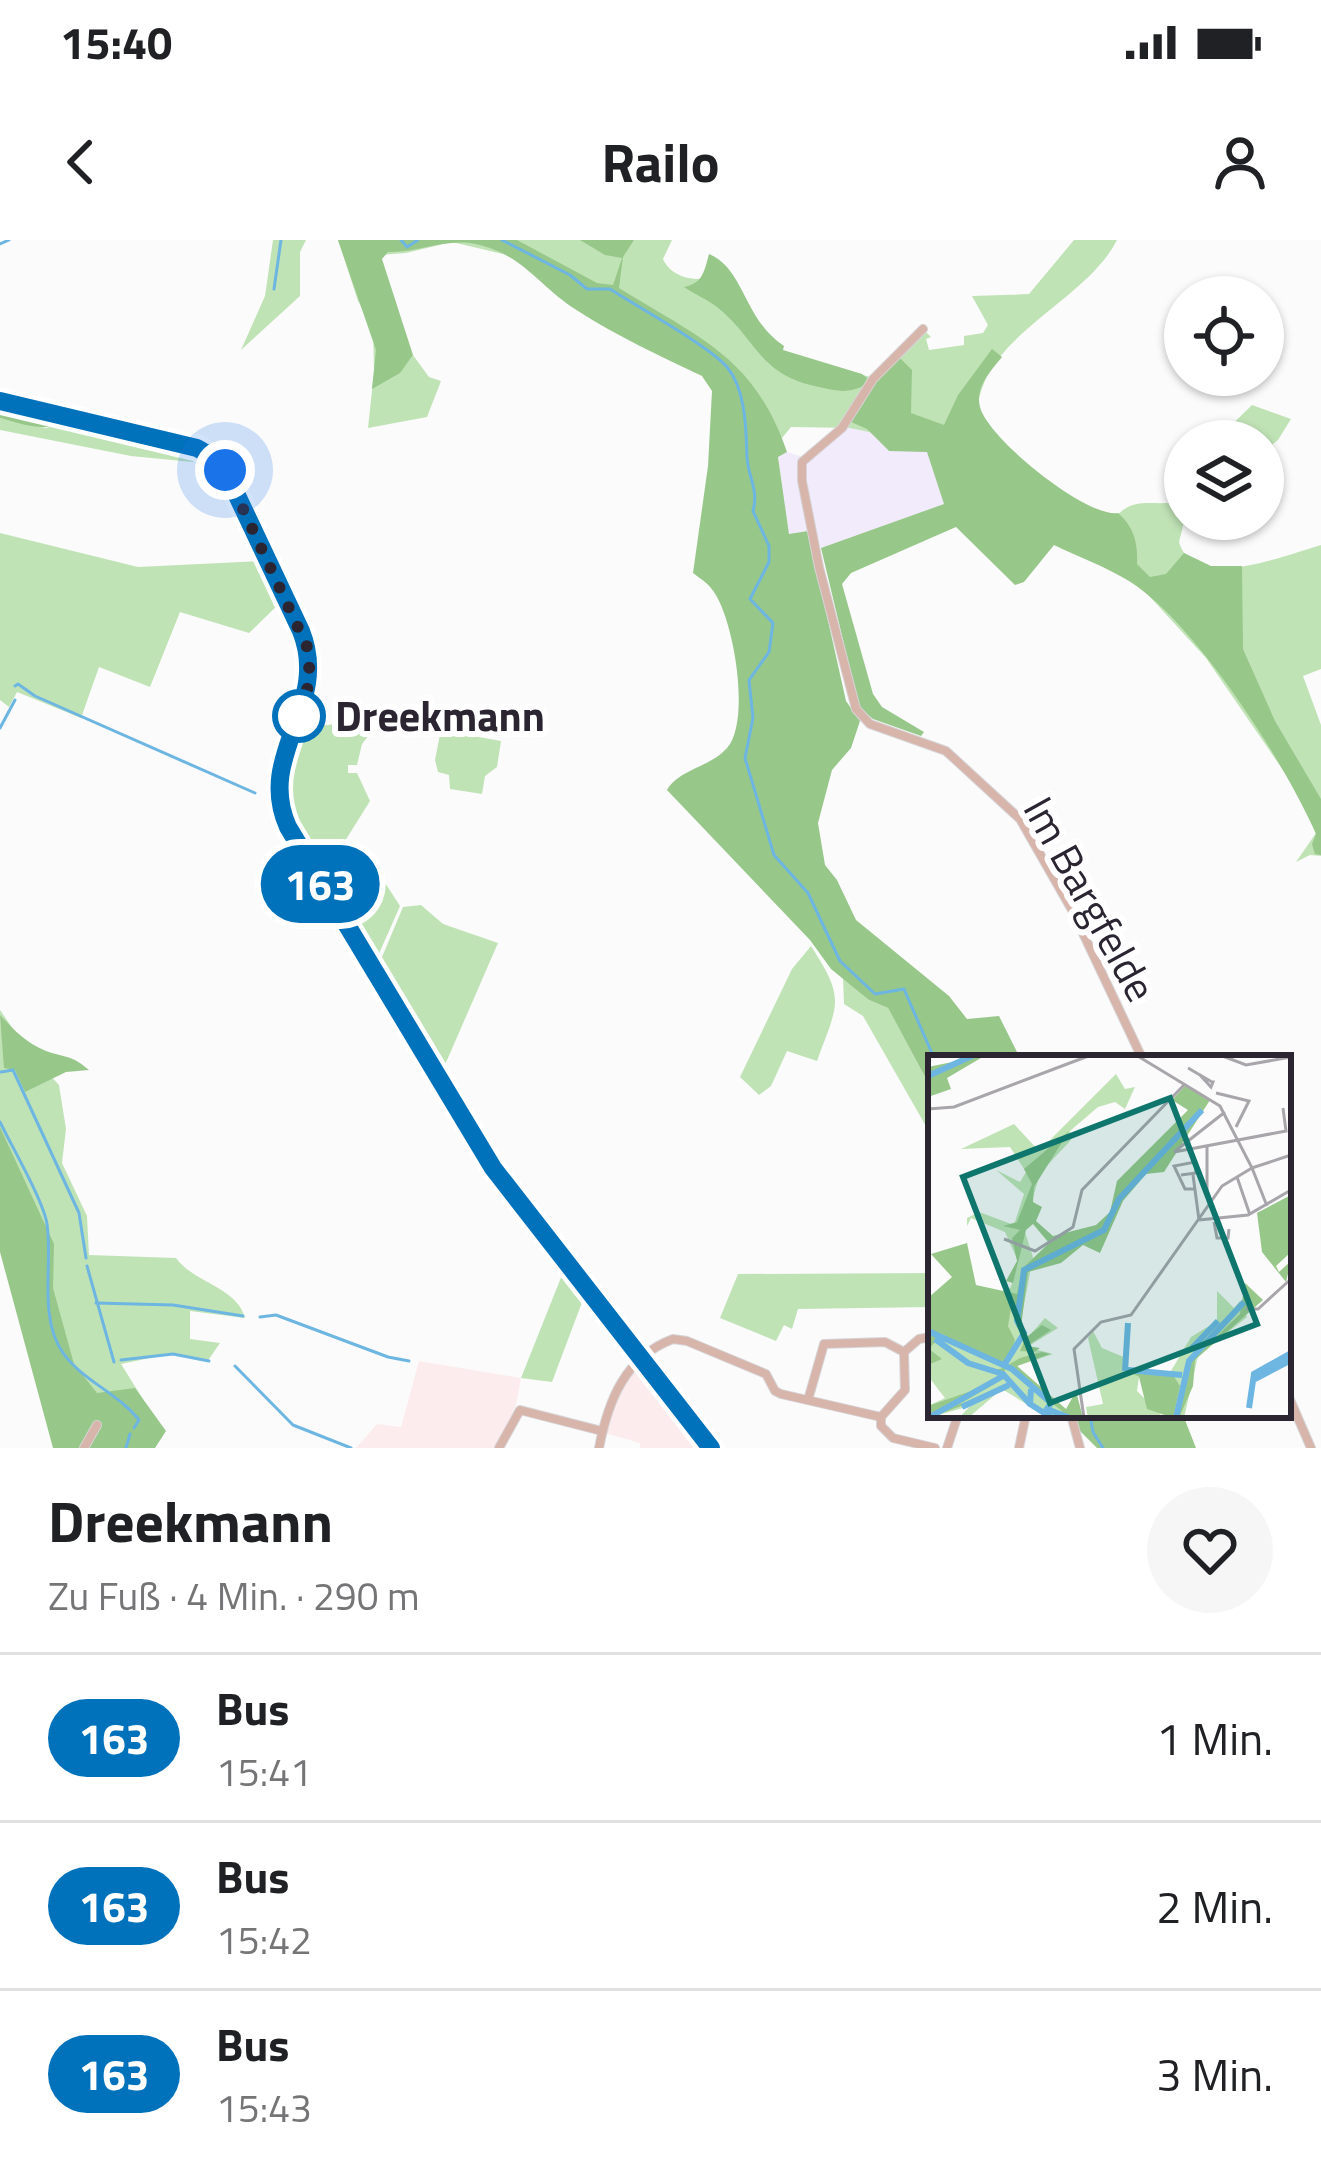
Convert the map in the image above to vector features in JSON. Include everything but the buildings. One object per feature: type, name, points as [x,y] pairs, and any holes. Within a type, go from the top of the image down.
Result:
[{"type":"street","name":"Im Bargfelde","points":[[923,329],[879,372],[850,419],[807,457],[801,470],[852,701],[870,724],[946,751],[1020,819],[1072,910],[1141,1055]]},
{"type":"street","points":[[0,401],[197,448],[225,470],[310,658],[306,698],[278,783],[278,802],[288,827],[493,1168],[711,1448]]},
{"type":"street","points":[[904,1352],[928,1338]]},
{"type":"street","points":[[599,1448],[619,1383],[668,1340],[687,1341],[766,1374],[775,1391],[881,1421],[893,1438],[935,1448]]},
{"type":"street","points":[[808,1400],[824,1344],[885,1342],[904,1352]]},
{"type":"street","points":[[881,1421],[905,1390],[904,1352]]},
{"type":"street","points":[[1291,1402],[1311,1448]]},
{"type":"street","points":[[499,1448],[520,1410],[602,1431]]},
{"type":"street","points":[[947,1448],[957,1418]]},
{"type":"street","points":[[1019,1448],[1025,1418]]},
{"type":"street","points":[[1072,1418],[1080,1448]]},
{"type":"street","points":[[83,1448],[97,1426]]},
{"type":"shaded area","points":[[851,422],[927,452],[945,504],[821,548],[816,530],[789,535],[778,456],[787,452],[809,459]]},
{"type":"shaded area","points":[[419,1361],[521,1378],[516,1405],[496,1448],[356,1448],[377,1424],[401,1427]]},
{"type":"shaded area","points":[[635,1370],[643,1373],[701,1448],[640,1448],[640,1443],[605,1433],[617,1392],[621,1393]]},
{"type":"green space","points":[[273,240],[306,240],[300,252],[300,296],[241,350],[265,296]]},
{"type":"green space","points":[[338,240],[672,240],[663,259],[670,269],[704,279],[785,353],[881,380],[924,330],[931,337],[926,339],[929,350],[964,345],[964,336],[983,333],[988,325],[972,296],[1029,294],[1074,240],[1117,240],[1084,281],[1000,357],[978,405],[1015,455],[1049,483],[1104,515],[1116,516],[1140,504],[1164,503],[1164,540],[1180,540],[1188,557],[1203,565],[1242,566],[1321,545],[1321,669],[1303,676],[1321,725],[1321,856],[1296,862],[1316,833],[1296,789],[1206,658],[1140,586],[936,446],[850,428],[791,427],[778,443],[718,381],[542,279],[511,256],[452,242],[379,255],[406,364],[413,355],[429,377],[441,381],[427,417],[368,428],[373,326],[358,301]]},
{"type":"green space","points":[[338,240],[517,240],[597,283],[613,285],[622,258],[605,255],[580,240],[634,240],[623,257],[619,288],[699,337],[740,371],[774,419],[787,452],[778,457],[789,534],[808,531],[846,701],[860,721],[851,748],[832,770],[818,823],[825,865],[856,920],[949,996],[967,1019],[999,1016],[1018,1055],[928,1055],[928,1082],[888,1008],[869,1000],[831,969],[810,940],[667,790],[679,777],[727,748],[738,716],[737,671],[728,625],[714,592],[693,573],[708,466],[712,391],[702,376],[593,320],[503,254],[470,243],[388,252],[382,259],[413,355],[400,373],[372,389],[376,350]]},
{"type":"green space","points":[[709,254],[730,271],[783,350],[862,374],[867,378],[865,385],[848,391],[825,388],[799,381],[771,365],[731,319],[684,287],[699,280]]},
{"type":"green space","points":[[992,349],[1002,357],[980,393],[987,421],[1040,474],[1084,503],[1118,513],[1134,536],[1137,564],[1150,577],[1166,574],[1184,553],[1211,566],[1242,566],[1243,649],[1275,721],[1321,799],[1321,855],[1315,854],[1316,834],[1302,804],[1261,734],[1182,628],[1129,581],[1054,545],[1024,582],[1015,585],[956,527],[851,573],[842,584],[873,694],[882,707],[924,732],[921,736],[873,719],[859,707],[821,548],[944,504],[927,452],[889,451],[867,429],[851,422],[877,380],[899,357],[912,370],[911,413],[944,425],[958,395]]},
{"type":"green space","points":[[1252,405],[1291,419],[1284,430],[1284,420],[1237,420]]},
{"type":"green space","points":[[0,407],[196,453],[213,465],[227,486],[211,472],[171,452],[55,425],[20,424],[0,418]]},
{"type":"green space","points":[[0,418],[46,428],[55,425],[203,463],[131,456],[0,430]]},
{"type":"green space","points":[[0,533],[138,567],[260,561],[281,602],[249,633],[180,612],[150,687],[99,667],[81,718],[17,692],[9,707],[0,700]]},
{"type":"green space","points":[[361,721],[372,731],[362,744],[357,765],[348,765],[348,773],[357,773],[370,801],[325,873],[310,857],[292,823],[290,767],[302,728]]},
{"type":"green space","points":[[442,724],[458,727],[457,733],[501,741],[497,767],[485,776],[482,794],[450,789],[449,775],[438,772],[435,760]]},
{"type":"green space","points":[[380,875],[400,906],[374,965],[326,882]]},
{"type":"green space","points":[[421,905],[443,924],[498,943],[441,1074],[377,969],[403,907]]},
{"type":"green space","points":[[811,946],[834,991],[830,1026],[817,1061],[787,1051],[771,1086],[759,1095],[740,1077],[792,969]]},
{"type":"green space","points":[[843,977],[869,1000],[888,1008],[928,1082],[928,1130],[863,1016],[844,1004]]},
{"type":"green space","points":[[0,1010],[59,1085],[66,1129],[62,1163],[87,1216],[89,1255],[176,1258],[233,1299],[245,1318],[190,1311],[190,1339],[220,1343],[207,1362],[169,1354],[121,1364],[146,1404],[53,1413],[0,1234]]},
{"type":"green space","points":[[0,1015],[32,1044],[89,1070],[66,1072],[25,1092],[15,1070],[4,1068]]},
{"type":"green space","points":[[0,1127],[54,1244],[53,1288],[74,1364],[97,1393],[135,1388],[166,1431],[155,1448],[53,1448],[0,1252]]},
{"type":"green space","points":[[564,1270],[584,1297],[552,1382],[521,1378]]},
{"type":"green space","points":[[928,1273],[928,1307],[798,1309],[792,1329],[784,1325],[776,1341],[720,1318],[738,1274]]},
{"type":"green space","points":[[1075,1418],[1184,1418],[1196,1448],[1097,1448],[1077,1428]]},
{"type":"waterway","points":[[0,244],[9,240]]},
{"type":"waterway","points":[[274,289],[281,240]]},
{"type":"waterway","points":[[401,240],[407,247],[418,240]]},
{"type":"waterway","points":[[502,240],[570,275],[587,289],[610,289],[705,348],[733,376],[744,410],[753,511],[769,546],[769,562],[750,599],[773,623],[769,652],[749,680],[753,718],[745,758],[774,855],[808,893],[840,961],[875,994],[904,989],[933,1055]]},
{"type":"waterway","points":[[15,686],[255,793]]},
{"type":"waterway","points":[[0,728],[15,700]]},
{"type":"waterway","points":[[1,1072],[13,1070],[79,1213],[86,1258]]},
{"type":"waterway","points":[[0,1122],[47,1224],[49,1307],[55,1339],[71,1363],[139,1420],[134,1428]]},
{"type":"waterway","points":[[87,1266],[114,1362]]},
{"type":"waterway","points":[[96,1303],[173,1305],[243,1316]]},
{"type":"waterway","points":[[260,1317],[276,1315],[409,1361]]},
{"type":"waterway","points":[[121,1360],[173,1354],[209,1361]]},
{"type":"waterway","points":[[235,1366],[293,1425],[351,1448]]},
{"type":"waterway","points":[[1091,1418],[1103,1448]]},
{"type":"waterway","points":[[126,1448],[130,1434]]},
{"type":"bus line","name":"163","points":[[0,401],[197,448],[225,470],[310,658],[306,698],[278,783],[278,802],[288,827],[493,1168],[711,1448]]},
{"type":"place","name":"Dreekmann","points":[[299,716]]},
{"type":"route","points":[[225,470],[308,649],[310,680],[296,725],[299,716]]}]
